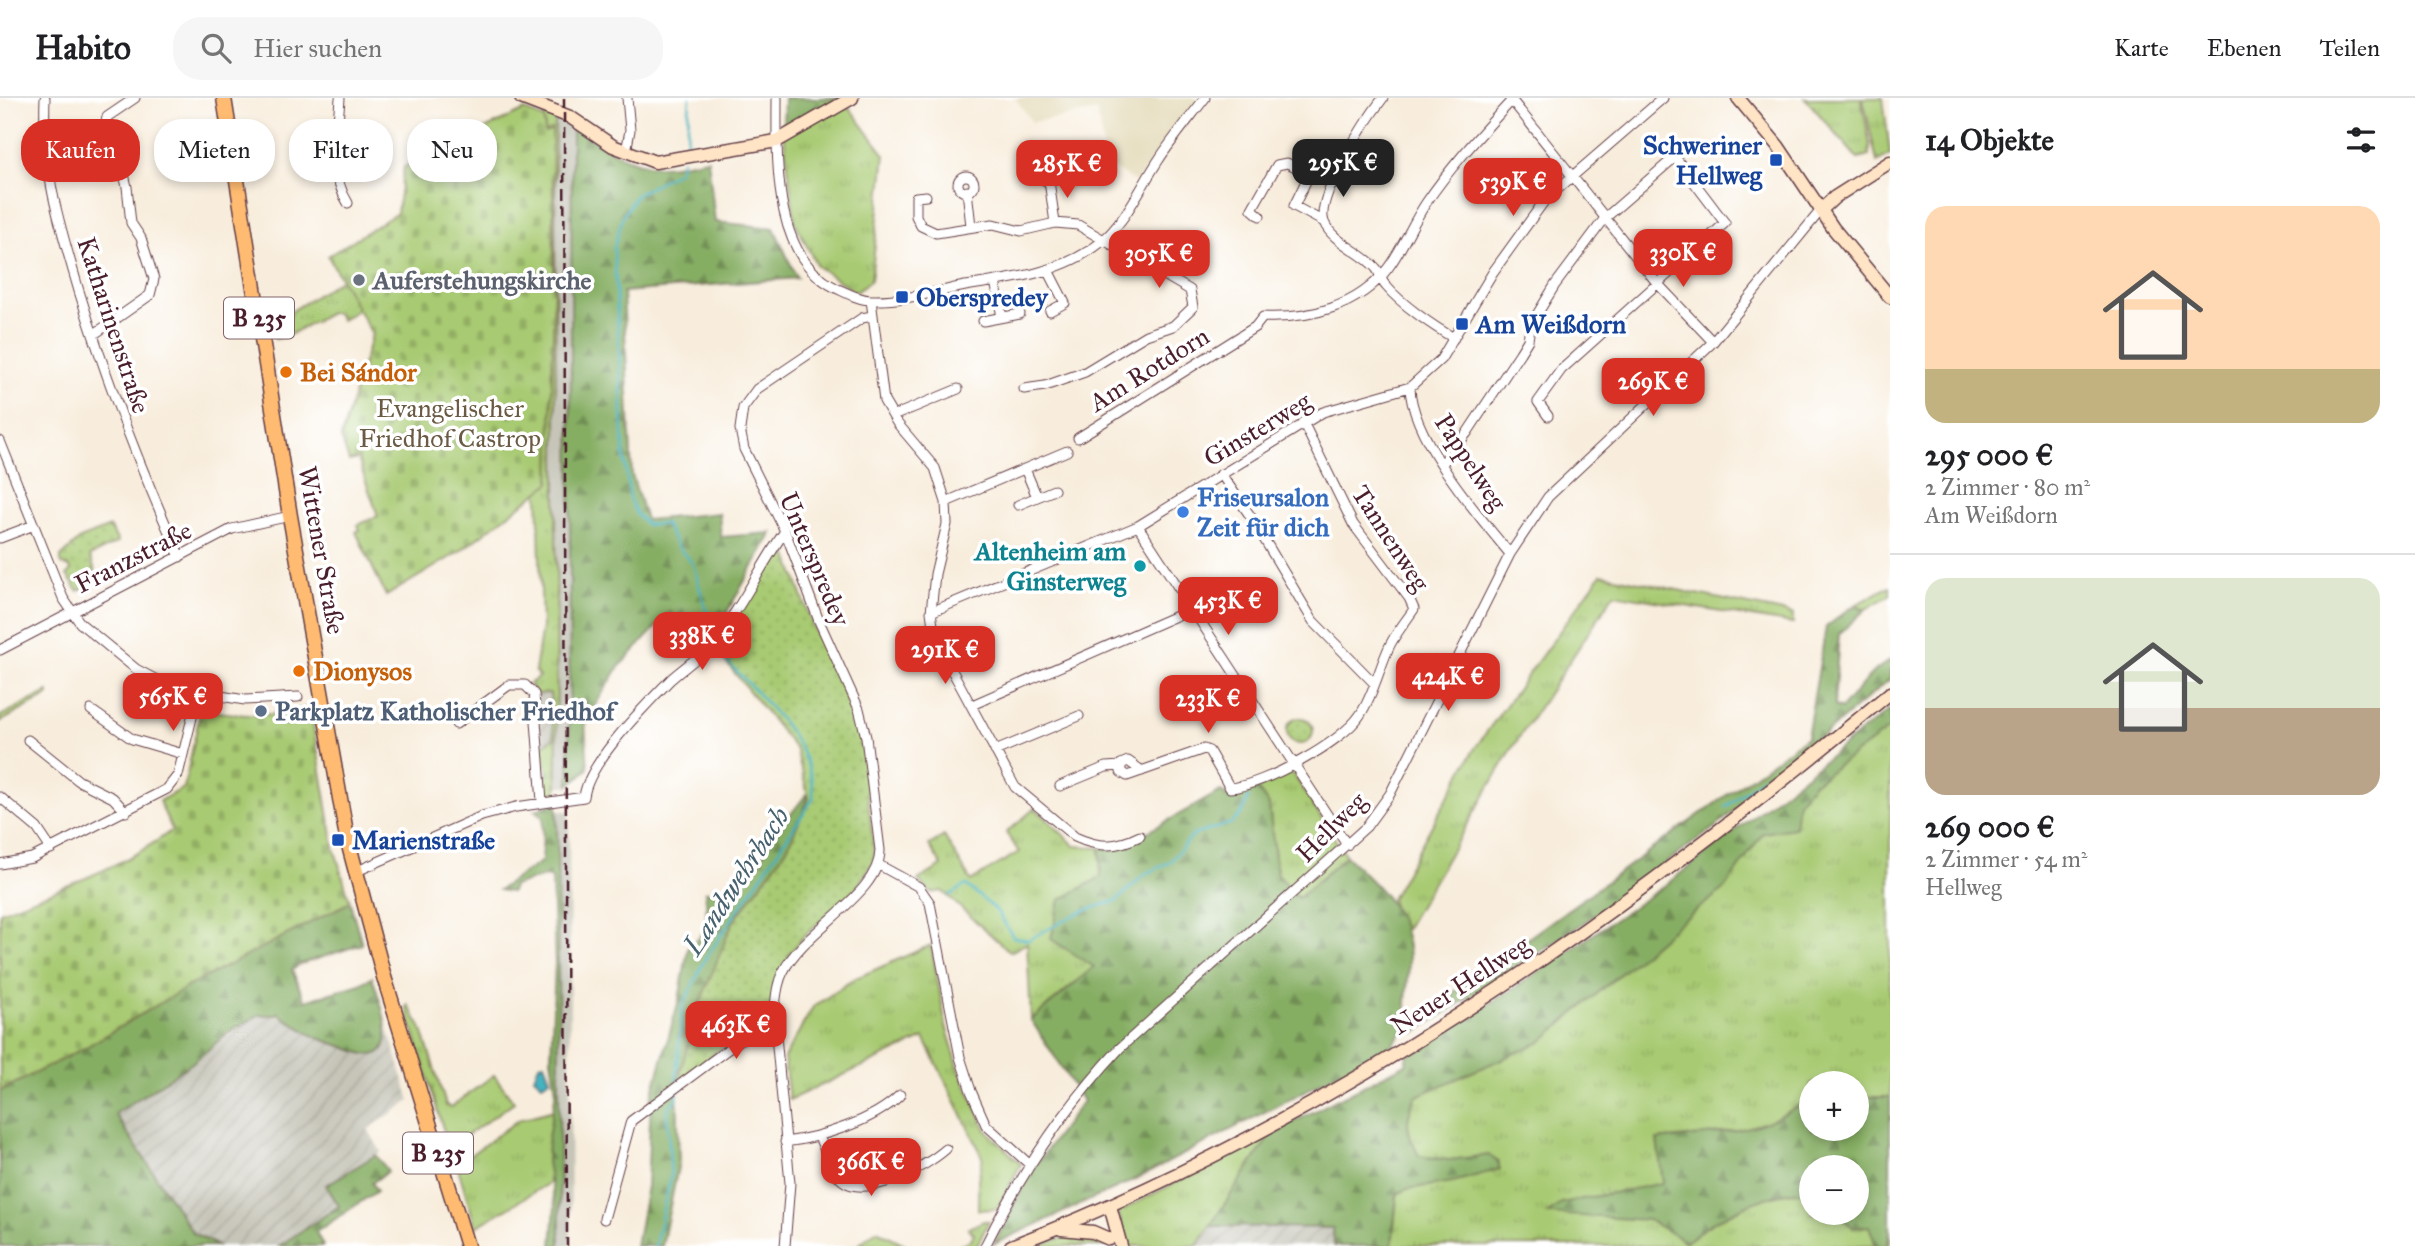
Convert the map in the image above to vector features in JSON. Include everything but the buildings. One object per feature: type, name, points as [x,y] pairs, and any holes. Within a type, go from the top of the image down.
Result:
[{"type":"main road","name":"Wittener Straße","points":[[224,98],[290,516],[355,872],[467,1246]]},
{"type":"main road","points":[[521,98],[570,117],[598,138],[655,162],[777,141],[852,98]]},
{"type":"main road","points":[[1738,98],[1778,146],[1821,210],[1890,297]]},
{"type":"main road","points":[[1821,210],[1835,197],[1890,162]]},
{"type":"main road","name":"Neuer Hellweg","points":[[1012,1246],[1177,1174],[1348,1081],[1547,956],[1666,872],[1780,785],[1890,693]]},
{"type":"main road","points":[[1104,1208],[1114,1244]]},
{"type":"main road","points":[[1058,1228],[1093,1232],[1114,1244]]},
{"type":"street","name":"Katharinenstraße","points":[[44,98],[43,142],[51,192],[93,335],[147,484],[180,556]]},
{"type":"street","points":[[93,335],[150,295],[153,287],[141,238],[131,223],[127,187],[118,149],[105,127],[107,117],[135,98]]},
{"type":"street","points":[[340,98],[336,169],[338,183],[348,203]]},
{"type":"street","points":[[626,98],[629,130],[626,152]]},
{"type":"street","points":[[777,98],[777,141],[787,229],[799,256],[820,280],[848,294],[872,300],[1048,270],[1083,256],[1102,241],[1205,98]]},
{"type":"street","points":[[1324,222],[1322,210],[1352,144],[1383,98]]},
{"type":"street","name":"Ginsterweg","points":[[931,611],[1138,526],[1323,412],[1410,387],[1441,359],[1514,242],[1545,200],[1663,98]]},
{"type":"street","points":[[1511,99],[1570,177],[1657,283],[1713,342]]},
{"type":"street","name":"Am Rotdorn","points":[[1078,438],[1255,327],[1264,317],[1290,318],[1323,313],[1343,303],[1387,270],[1426,204],[1457,160],[1511,99]]},
{"type":"street","points":[[1442,464],[1467,433],[1520,353],[1528,340],[1530,326],[1555,285],[1605,218],[1675,157],[1725,223],[1561,370],[1538,402],[1548,416]]},
{"type":"street","points":[[1260,216],[1252,209],[1277,165],[1287,163],[1333,184]]},
{"type":"street","points":[[1310,173],[1294,206],[1324,222],[1380,275],[1391,291],[1454,338]]},
{"type":"street","points":[[1049,181],[1055,223]]},
{"type":"street","points":[[967,191],[971,226]]},
{"type":"street","points":[[926,195],[916,197],[916,216],[921,226],[944,233],[993,224],[1021,231],[1055,223],[1078,225],[1189,290],[1193,307],[1173,326],[1146,335],[1085,372],[1045,386],[1024,389]]},
{"type":"street","name":"Hellweg","points":[[985,1246],[1029,1164],[1069,1106],[1120,1048],[1366,827],[1390,794],[1510,554],[1548,497],[1713,342],[1821,210]]},
{"type":"street","points":[[1048,270],[1065,303],[1050,311]]},
{"type":"street","points":[[995,281],[1002,317]]},
{"type":"street","points":[[872,300],[882,394],[892,416],[935,468],[946,502],[947,524],[935,574],[931,611],[935,639],[1015,787],[1075,837],[1099,846],[1114,846],[1140,836]]},
{"type":"street","points":[[983,321],[1020,314]]},
{"type":"street","name":"Unterspredey","points":[[872,316],[862,318],[757,389],[743,408],[740,429],[744,449],[785,531],[862,722],[878,835],[879,865]]},
{"type":"street","name":"Pappelweg","points":[[1410,387],[1410,397],[1421,427],[1442,464],[1473,509],[1510,554]]},
{"type":"street","points":[[892,416],[958,389]]},
{"type":"street","name":"Tannenweg","points":[[1060,786],[1106,767],[1121,766],[1121,772],[1127,776],[1204,749],[1209,751],[1230,788],[1248,785],[1294,763],[1350,727],[1360,716],[1391,643],[1414,609],[1409,598],[1353,524],[1303,422]]},
{"type":"street","points":[[0,441],[71,613],[142,674],[172,688],[245,700],[298,697]]},
{"type":"street","points":[[946,502],[1066,451]]},
{"type":"street","points":[[1025,468],[1037,497]]},
{"type":"street","points":[[1221,474],[1251,517],[1293,593],[1312,621],[1374,683]]},
{"type":"street","points":[[1018,505],[1054,490]]},
{"type":"street","name":"Franzstraße","points":[[0,650],[232,529],[290,516]]},
{"type":"street","points":[[0,538],[34,524]]},
{"type":"street","points":[[1138,526],[1347,845]]},
{"type":"street","points":[[355,872],[468,821],[542,802],[584,797],[592,775],[631,724],[671,680],[710,645],[737,610],[785,531]]},
{"type":"street","points":[[972,705],[1192,609]]},
{"type":"street","points":[[456,724],[509,685],[525,685],[534,694],[542,802]]},
{"type":"street","points":[[0,864],[13,864],[51,849],[167,789],[178,775],[198,693]]},
{"type":"street","points":[[91,710],[132,739],[183,754]]},
{"type":"street","points":[[995,751],[1079,716]]},
{"type":"street","points":[[28,740],[79,781],[113,798],[126,812]]},
{"type":"street","points":[[0,797],[37,828],[51,849]]},
{"type":"street","points":[[785,1246],[790,1199],[774,1015],[779,981],[791,958],[816,929],[861,892],[879,865],[919,887],[930,903],[960,1057],[971,1091],[986,1125],[1029,1164]]},
{"type":"street","points":[[604,1219],[631,1121],[774,1015]]},
{"type":"street","points":[[785,1142],[819,1137],[889,1106],[900,1095]]},
{"type":"street","points":[[819,1137],[839,1175],[848,1183],[891,1181],[934,1160],[946,1150]]},
{"type":"shaded area","points":[[1015,98],[1199,98],[1136,183],[1106,163],[1097,111],[1032,122]]},
{"type":"shaded area","points":[[555,116],[572,124],[569,785],[561,786],[557,786]]},
{"type":"shaded area","points":[[550,693],[554,738],[542,747],[536,694]]},
{"type":"shaded area","points":[[557,811],[569,811],[571,1246],[560,1246]]},
{"type":"shaded area","points":[[268,1014],[293,1021],[321,1040],[368,1055],[379,1051],[387,1039],[388,1029],[410,1101],[368,1129],[381,1152],[355,1166],[340,1205],[279,1246],[218,1246],[193,1233],[115,1114],[192,1063],[248,1020]]},
{"type":"shaded area","points":[[1210,1226],[1333,1228],[1334,1246],[1197,1246]]},
{"type":"green space","points":[[784,98],[840,98],[783,129]]},
{"type":"green space","points":[[842,98],[885,155],[871,280],[856,292],[817,266],[795,222],[783,129]]},
{"type":"green space","points":[[1805,98],[1861,98],[1870,144],[1869,156],[1858,159]]},
{"type":"green space","points":[[1863,98],[1883,98],[1890,154],[1877,162]]},
{"type":"green space","name":"Evangelischer Friedhof Castrop","points":[[525,110],[544,119],[545,133],[552,130],[554,276],[550,483],[459,552],[386,596],[356,532],[360,530],[358,525],[378,516],[358,459],[349,461],[341,438],[372,334],[328,256],[397,213],[404,167],[407,166],[407,182],[497,182],[497,123]]},
{"type":"green space","points":[[544,114],[555,116],[557,796],[544,795],[543,779],[548,774],[542,746],[554,738],[550,693],[536,694],[529,684],[539,677],[535,671],[542,627],[538,492],[550,483],[554,276],[551,130],[545,133]]},
{"type":"green space","points":[[572,124],[602,145],[635,162],[665,166],[708,159],[715,222],[774,228],[797,278],[623,292],[632,475],[646,520],[719,513],[721,537],[772,533],[723,619],[697,642],[670,612],[619,667],[585,721],[588,769],[569,785]]},
{"type":"green space","points":[[342,279],[359,309],[341,320],[337,313],[330,313],[286,337],[275,339],[272,323],[288,320],[292,311]]},
{"type":"green space","points":[[110,527],[118,542],[90,556],[98,580],[78,591],[67,575],[71,571],[70,567],[61,564],[61,557],[80,539]]},
{"type":"green space","points":[[784,544],[813,627],[841,685],[861,738],[875,859],[857,887],[801,939],[789,955],[771,1008],[677,1084],[700,1003],[732,924],[787,849],[809,799],[796,750],[714,647]]},
{"type":"green space","points":[[1601,574],[1793,614],[1793,624],[1614,594],[1513,747],[1403,933],[1391,899],[1475,748]]},
{"type":"green space","points":[[1890,586],[1890,595],[1866,609],[1855,605]]},
{"type":"green space","points":[[1855,605],[1866,609],[1839,634],[1834,706],[1841,709],[1872,673],[1890,660],[1890,679],[1715,827],[1579,926],[1414,1033],[1407,1026],[1391,1046],[1144,1175],[994,1244],[1032,1170],[1083,1101],[1031,1020],[1094,967],[1051,939],[1060,900],[1101,877],[1100,848],[1117,849],[1221,791],[1227,797],[1254,785],[1269,805],[1277,874],[1298,898],[1346,856],[1389,901],[1403,927],[1407,943],[1408,1025],[1807,737],[1826,627]]},
{"type":"green space","points":[[48,692],[49,695],[0,722],[0,716]]},
{"type":"green space","points":[[310,707],[334,847],[350,902],[194,983],[84,1048],[0,1091],[0,912],[111,867],[172,830],[159,801],[184,788],[201,709],[256,715]]},
{"type":"green space","points":[[1890,709],[1890,728],[1814,783],[1798,802],[1795,828],[1763,833],[1724,889],[1678,924],[1541,1042],[1417,1096],[1410,1111],[1408,1126],[1419,1156],[1449,1160],[1489,1155],[1498,1162],[1500,1169],[1453,1182],[1407,1189],[1397,1194],[1392,1246],[1334,1246],[1333,1228],[1210,1226],[1272,1133],[1406,1064],[1408,1055],[1519,985],[1667,884]]},
{"type":"green space","points":[[1300,718],[1309,722],[1313,731],[1309,740],[1300,744],[1291,740],[1287,731],[1291,722]]},
{"type":"green space","points":[[1890,719],[1890,1246],[1392,1246],[1411,1062],[1678,886]]},
{"type":"green space","points":[[1290,769],[1346,856],[1298,899],[1277,874],[1269,805],[1254,785]]},
{"type":"green space","points":[[809,791],[801,820],[787,849],[732,924],[677,1084],[679,1162],[662,1246],[636,1246],[647,1186],[651,1099],[679,1000],[688,948],[700,936],[706,923],[705,892],[716,891],[723,902],[733,896],[737,883],[753,873],[775,834]]},
{"type":"green space","points":[[557,802],[560,1246],[552,1246],[555,1206],[547,1162],[556,1091],[551,1058],[555,964],[552,879],[546,876],[513,886],[511,892],[499,890],[542,861],[543,817],[535,810]]},
{"type":"green space","points":[[1035,808],[1075,846],[1100,848],[1101,877],[1061,900],[1094,967],[1031,1020],[1027,943],[1010,952],[942,891],[931,893],[918,880],[942,866],[929,845],[944,836],[971,881],[1019,852],[1006,833]]},
{"type":"green space","points":[[350,902],[362,944],[301,964],[292,970],[305,1001],[360,984],[372,977],[386,1025],[384,1048],[377,1054],[364,1054],[315,1037],[280,1015],[259,1015],[228,1033],[192,1063],[115,1114],[193,1233],[218,1246],[0,1246],[0,1091],[84,1048],[194,983]]},
{"type":"green space","points":[[931,945],[946,1026],[959,1069],[986,1130],[1021,1164],[997,1209],[978,1210],[978,1179],[983,1157],[924,1038],[789,1100],[784,1058],[813,1007],[854,979]]},
{"type":"green space","points":[[408,1005],[421,1027],[446,1105],[451,1107],[494,1075],[514,1102],[449,1148],[406,1007]]},
{"type":"green space","points":[[1869,1097],[1890,1097],[1890,1233],[1886,1246],[1876,1246],[1869,1226],[1853,1228],[1850,1225],[1869,1225],[1869,1155],[1799,1155],[1799,1192],[1780,1194],[1745,1206],[1711,1224],[1686,1242],[1649,1220],[1547,1214],[1562,1203],[1663,1183],[1657,1140],[1737,1130],[1799,1105],[1799,1141],[1869,1141]]},
{"type":"green space","points":[[554,1110],[548,1138],[549,1183],[476,1227],[457,1165],[518,1120]]},
{"type":"green space","points":[[1272,1133],[1197,1246],[1129,1246],[1118,1212]]},
{"type":"green space","points":[[376,1155],[388,1171],[372,1183],[377,1191],[316,1232],[323,1246],[279,1246],[339,1206],[326,1185]]},
{"type":"green space","points":[[989,1221],[977,1246],[957,1246],[971,1240],[974,1234],[968,1228]]},
{"type":"green space","points":[[877,1230],[908,1246],[858,1245]]},
{"type":"green space","points":[[1079,1234],[1103,1240],[1108,1246],[1033,1246]]},
{"type":"water","points":[[544,1063],[550,1079],[542,1084],[534,1077],[539,1064]]},
{"type":"waterway","name":"Landwehrbach","points":[[683,153],[687,140],[690,98]]},
{"type":"waterway","name":"Landwehrbach","points":[[682,160],[679,171],[636,195],[623,216],[614,247],[624,454],[630,500],[637,515],[647,525],[665,524],[677,546],[693,564],[713,636]]},
{"type":"waterway","name":"Landwehrbach","points":[[676,1084],[682,1008],[705,959],[813,799],[811,778],[793,737],[779,717],[715,648]]},
{"type":"waterway","points":[[1726,807],[1766,775]]},
{"type":"waterway","points":[[950,895],[966,885],[997,911],[1013,937],[1028,940],[1080,912],[1116,901],[1145,874],[1170,862],[1193,835],[1232,823],[1243,812],[1248,798]]},
{"type":"waterway","name":"Landwehrbach","points":[[655,1246],[671,1176],[667,1113],[670,1105],[677,1100],[677,1091]]},
{"type":"railway","points":[[564,98],[567,1246]]},
{"type":"place","name":"Schweriner Hellweg","points":[[1776,160]]},
{"type":"place","name":"Auferstehungskirche","points":[[359,280]]},
{"type":"place","name":"Oberspredey","points":[[902,297]]},
{"type":"place","name":"Am Weißdorn","points":[[1462,324]]},
{"type":"place","name":"Bei Sándor","points":[[286,372]]},
{"type":"place","name":"Friseursalon Zeit für dich","points":[[1183,512]]},
{"type":"place","name":"Altenheim am Ginsterweg","points":[[1140,566]]},
{"type":"place","name":"Dionysos","points":[[299,671]]},
{"type":"place","name":"Parkplatz Katholischer Friedhof","points":[[261,711]]},
{"type":"place","name":"Marienstraße","points":[[338,840]]}]
